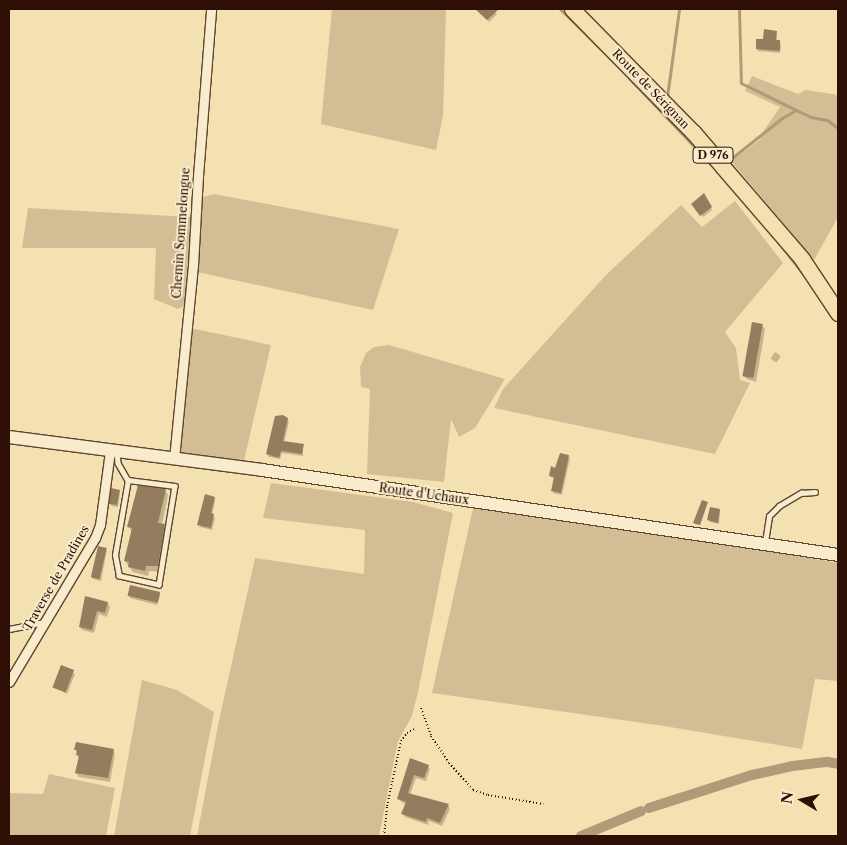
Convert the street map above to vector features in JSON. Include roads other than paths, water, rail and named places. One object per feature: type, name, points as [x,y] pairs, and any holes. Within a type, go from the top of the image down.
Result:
[{"type":"main road","name":"Route de Sérignan","points":[[572,9],[693,132],[723,166],[796,253],[838,313]]},
{"type":"main road","name":"Route d'Uchaux","points":[[9,437],[838,555]]},
{"type":"street","name":"Chemin Sommelongue","points":[[174,459],[193,265],[211,9]]},
{"type":"street","name":"Traverse de Pradines","points":[[9,682],[100,525],[114,451]]},
{"type":"lane","points":[[114,451],[118,464],[128,480],[115,555],[118,576],[160,585],[176,486],[128,480]]},
{"type":"lane","points":[[765,544],[769,516],[779,506],[801,493],[815,492]]},
{"type":"lane","points":[[9,629],[44,622]]},
{"type":"waterway","points":[[560,9],[601,49]]},
{"type":"waterway","points":[[667,97],[679,9]]},
{"type":"waterway","points":[[739,9],[741,83],[796,110]]},
{"type":"waterway","points":[[629,78],[711,164]]},
{"type":"waterway","points":[[728,161],[782,118],[796,110],[811,117],[827,120],[838,128]]},
{"type":"waterway","points":[[782,247],[807,279]]},
{"type":"waterway","points":[[649,808],[752,775],[793,766],[828,762],[838,764]]},
{"type":"waterway","points":[[581,836],[641,811]]}]
